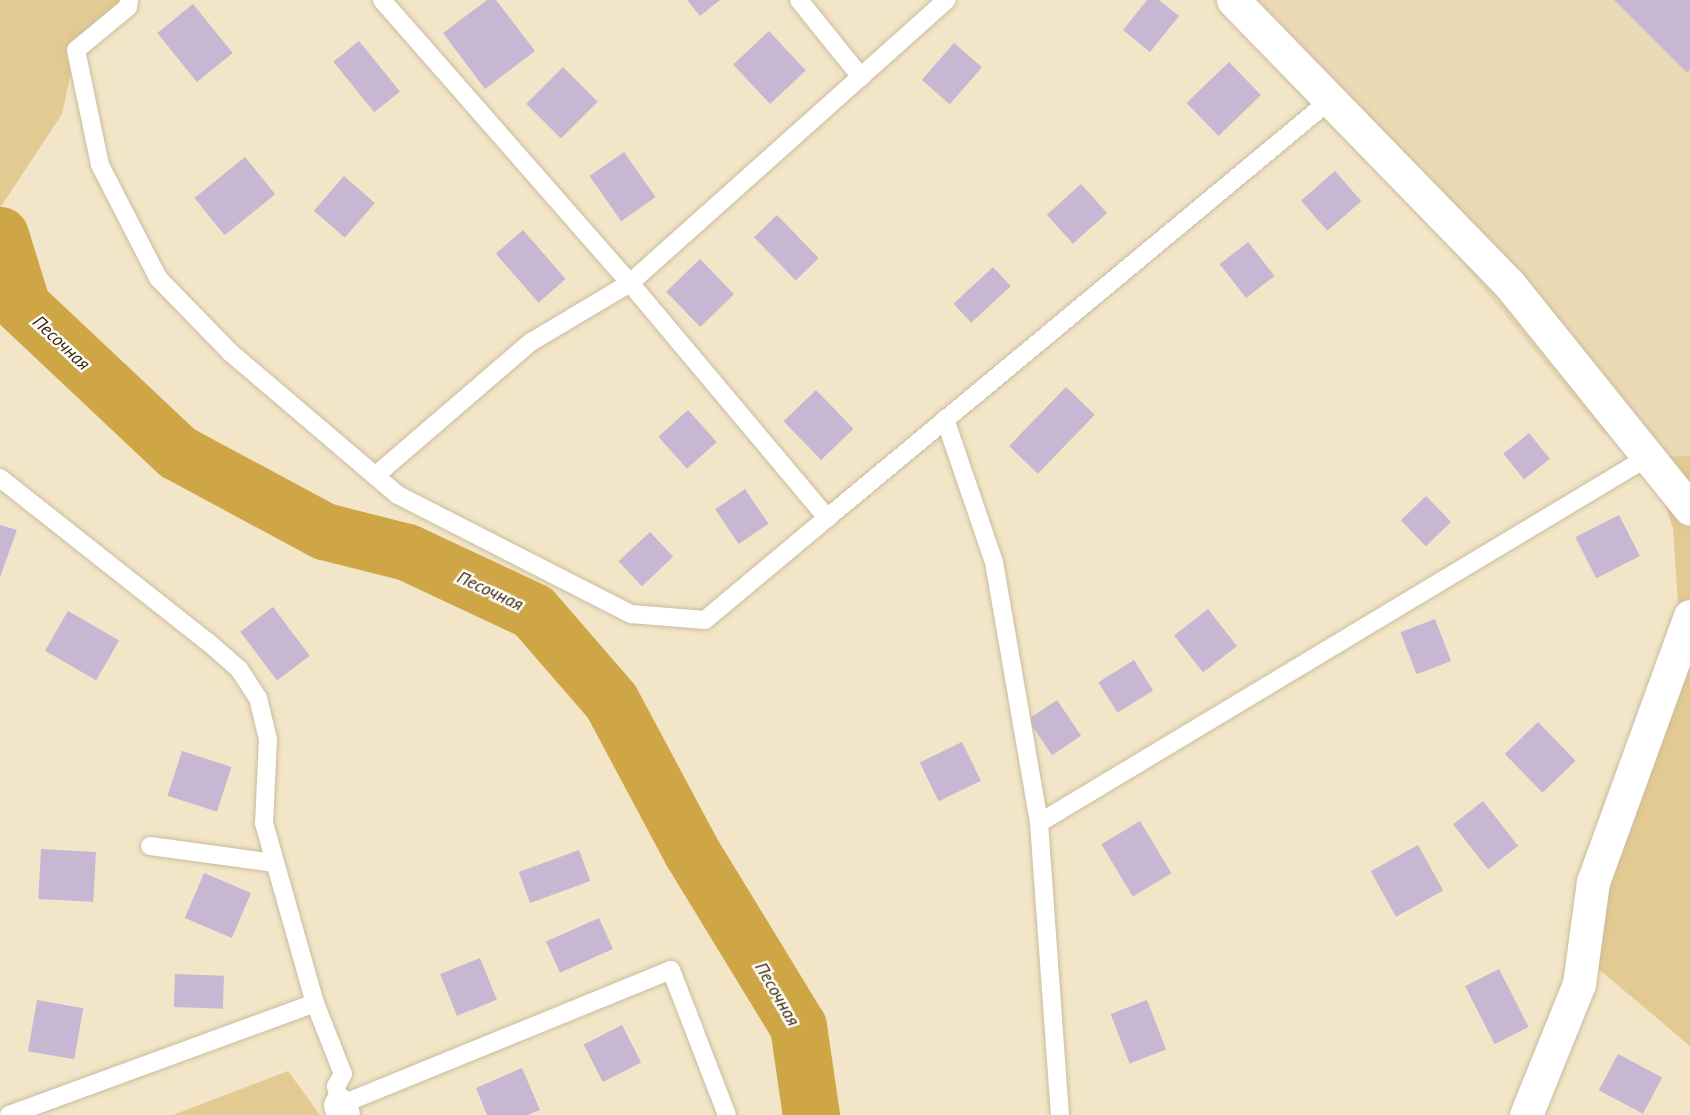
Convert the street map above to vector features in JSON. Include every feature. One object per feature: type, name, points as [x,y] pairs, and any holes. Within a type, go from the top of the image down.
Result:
[{"type":"street","points":[[1233,0],[1510,285],[1690,509]]},
{"type":"street","points":[[1526,1115],[1579,984],[1593,882],[1690,616]]},
{"type":"lane","points":[[129,0],[128,7],[76,50],[100,165],[153,268],[231,353],[399,495],[631,614],[642,615],[705,620],[1329,101]]},
{"type":"lane","points":[[382,0],[630,283],[827,518]]},
{"type":"lane","points":[[799,0],[861,77]]},
{"type":"lane","points":[[375,476],[531,342],[630,283],[947,0]]},
{"type":"lane","points":[[945,419],[994,562],[1039,823],[1060,1115]]},
{"type":"lane","points":[[1039,823],[1648,457]]},
{"type":"lane","points":[[0,478],[239,669],[258,698],[268,739],[264,823],[315,1003],[343,1074],[336,1086],[341,1110],[671,970],[727,1115]]},
{"type":"lane","points":[[150,846],[274,863]]},
{"type":"lane","points":[[9,1115],[315,1003]]},
{"type":"shaded area","points":[[0,0],[129,0],[76,50],[62,114],[0,208]]},
{"type":"shaded area","points":[[1233,0],[1690,0],[1690,456],[1648,457],[1602,433],[1329,101]]},
{"type":"shaded area","points":[[1690,456],[1690,1046],[1595,966],[1586,859],[1678,603],[1673,528],[1648,457]]},
{"type":"shaded area","points":[[288,1071],[320,1115],[173,1115]]},
{"type":"building","points":[[487,0],[496,0],[535,51],[485,89],[443,33]]},
{"type":"building","points":[[687,0],[720,0],[700,16]]},
{"type":"building","points":[[1147,0],[1159,0],[1179,16],[1150,52],[1123,30]]},
{"type":"building","points":[[1614,0],[1690,0],[1690,70],[1687,73]]},
{"type":"building","points":[[193,4],[233,53],[197,82],[157,33]]},
{"type":"building","points":[[769,31],[806,70],[770,104],[733,64]]},
{"type":"building","points":[[359,41],[400,92],[374,112],[333,62]]},
{"type":"building","points":[[954,43],[982,67],[950,104],[922,80]]},
{"type":"building","points":[[1229,62],[1261,95],[1219,136],[1187,103]]},
{"type":"building","points":[[563,67],[598,102],[561,138],[526,104]]},
{"type":"building","points":[[624,152],[656,197],[621,221],[590,176]]},
{"type":"building","points":[[245,157],[275,194],[225,235],[194,198]]},
{"type":"building","points":[[1335,171],[1361,201],[1327,231],[1301,201]]},
{"type":"building","points":[[344,176],[375,203],[345,238],[314,211]]},
{"type":"building","points":[[1081,184],[1107,213],[1073,244],[1047,215]]},
{"type":"building","points":[[777,215],[819,258],[796,280],[754,237]]},
{"type":"building","points":[[523,230],[566,279],[538,303],[496,254]]},
{"type":"building","points":[[1248,242],[1274,276],[1246,298],[1220,264]]},
{"type":"building","points":[[700,259],[734,294],[700,327],[666,292]]},
{"type":"building","points":[[993,267],[1011,286],[971,323],[954,304]]},
{"type":"building","points":[[1066,387],[1095,415],[1038,474],[1009,446]]},
{"type":"building","points":[[816,390],[854,429],[821,460],[784,421]]},
{"type":"building","points":[[688,410],[717,442],[687,469],[658,437]]},
{"type":"building","points":[[1529,433],[1550,459],[1524,479],[1503,454]]},
{"type":"building","points":[[745,489],[768,524],[739,544],[715,509]]},
{"type":"building","points":[[1426,496],[1451,522],[1426,546],[1401,520]]},
{"type":"building","points":[[1619,515],[1640,556],[1596,578],[1575,537]]},
{"type":"building","points":[[0,525],[17,530],[0,577]]},
{"type":"building","points":[[650,532],[673,557],[642,586],[619,561]]},
{"type":"building","points":[[273,607],[310,656],[277,680],[240,632]]},
{"type":"building","points":[[1208,609],[1237,646],[1203,673],[1174,635]]},
{"type":"building","points":[[68,611],[119,640],[96,680],[45,651]]},
{"type":"building","points":[[1435,619],[1451,661],[1417,674],[1400,632]]},
{"type":"building","points":[[1134,660],[1153,691],[1117,713],[1098,682]]},
{"type":"building","points":[[1057,700],[1081,736],[1052,755],[1028,720]]},
{"type":"building","points":[[1538,722],[1576,761],[1542,793],[1505,754]]},
{"type":"building","points":[[962,742],[981,781],[939,801],[920,763]]},
{"type":"building","points":[[182,751],[231,767],[217,812],[167,796]]},
{"type":"building","points":[[1483,801],[1518,846],[1488,869],[1453,824]]},
{"type":"building","points":[[1140,821],[1171,873],[1133,896],[1101,844]]},
{"type":"building","points":[[1418,845],[1443,890],[1396,917],[1371,871]]},
{"type":"building","points":[[41,849],[96,852],[93,902],[38,899]]},
{"type":"building","points":[[579,850],[590,881],[530,903],[519,872]]},
{"type":"building","points":[[204,873],[251,893],[232,938],[185,918]]},
{"type":"building","points":[[599,918],[613,949],[560,973],[546,942]]},
{"type":"building","points":[[480,958],[497,1000],[457,1016],[440,974]]},
{"type":"building","points":[[1499,969],[1529,1027],[1495,1044],[1465,986]]},
{"type":"building","points":[[175,974],[224,976],[223,1009],[174,1007]]},
{"type":"building","points":[[37,1000],[83,1008],[74,1059],[28,1051]]},
{"type":"building","points":[[1147,1000],[1166,1049],[1130,1063],[1111,1014]]},
{"type":"building","points":[[622,1025],[641,1062],[603,1082],[584,1045]]},
{"type":"building","points":[[1618,1054],[1662,1077],[1643,1114],[1599,1090]]},
{"type":"building","points":[[522,1068],[540,1110],[527,1115],[487,1115],[476,1088]]},
{"type":"waterway","name":"Песочная","points":[[0,235],[22,306],[177,452],[324,531],[407,552],[533,611],[611,701],[691,851],[798,1026],[811,1115]]}]
